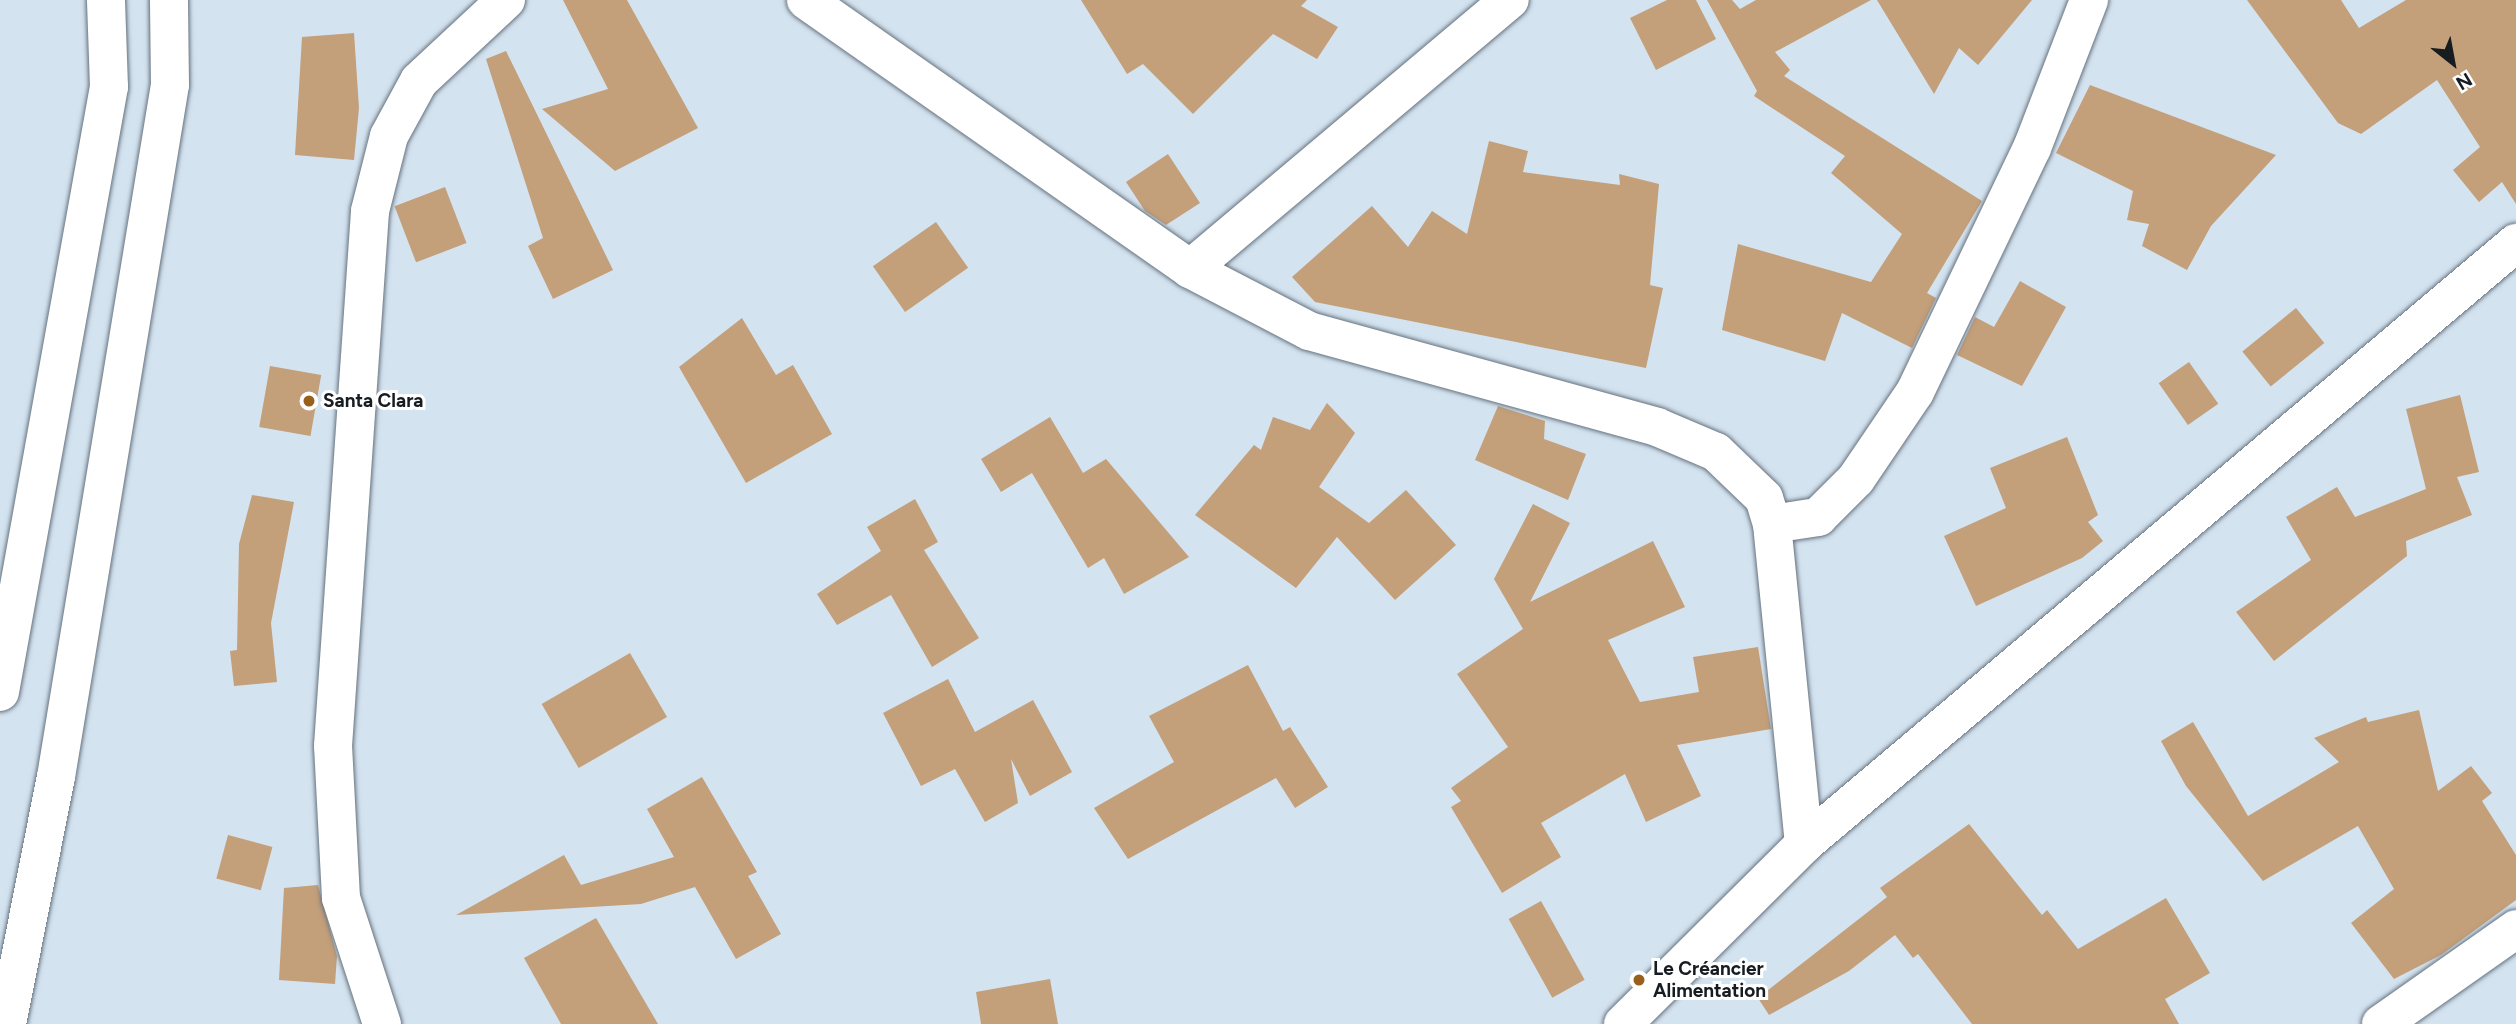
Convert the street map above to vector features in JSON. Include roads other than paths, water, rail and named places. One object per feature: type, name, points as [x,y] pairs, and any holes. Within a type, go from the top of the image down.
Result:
[{"type":"street","points":[[0,692],[109,88],[106,0]]},
{"type":"street","points":[[7,1024],[56,777],[170,85],[169,0]]},
{"type":"street","points":[[382,1024],[341,898],[333,746],[370,211],[389,136],[419,80],[506,0]]},
{"type":"street","points":[[806,0],[1190,269],[1308,331],[1689,437],[1716,452],[1765,498],[1772,524],[1804,844]]},
{"type":"street","points":[[1190,269],[1510,0]]},
{"type":"street","points":[[1772,524],[1818,517],[1856,479],[1915,392],[2032,148],[2089,0]]},
{"type":"street","points":[[1623,1024],[1804,844],[2516,243]]},
{"type":"street","points":[[2381,1024],[2516,929]]},
{"type":"place","name":"Santa Clara","points":[[309,401]]},
{"type":"place","name":"Le Créancier Alimentation","points":[[1639,980]]}]
